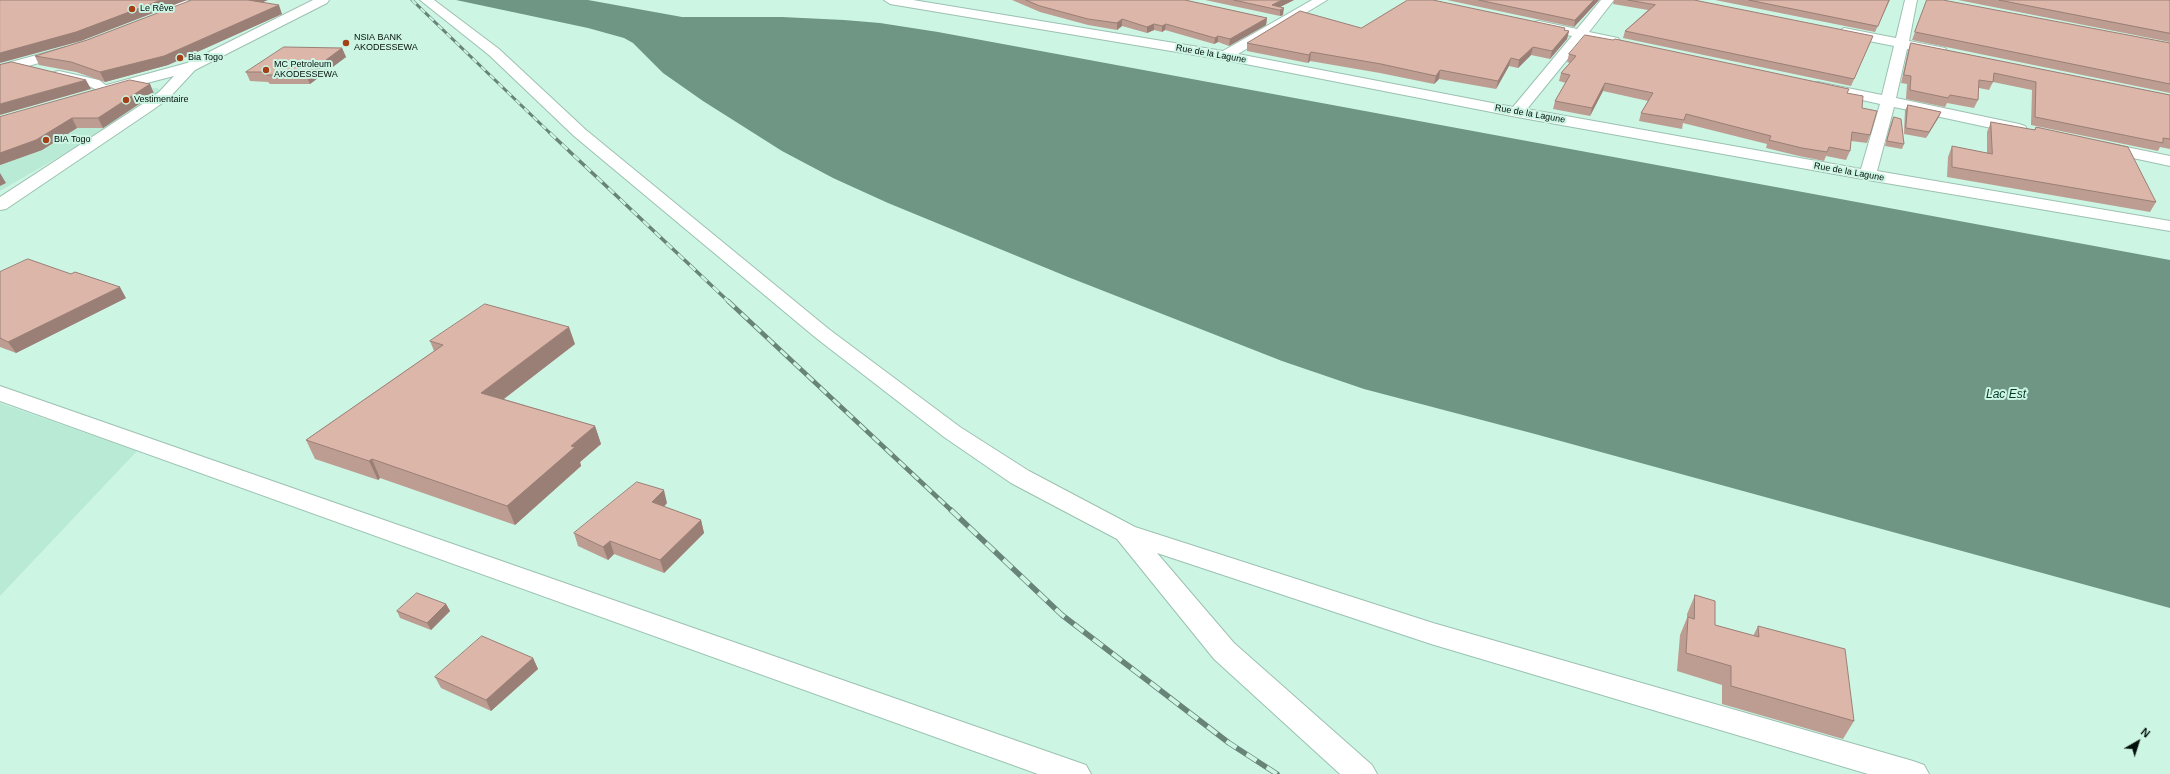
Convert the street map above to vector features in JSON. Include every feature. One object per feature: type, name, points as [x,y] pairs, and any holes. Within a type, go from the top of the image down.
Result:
[{"type":"street","points":[[83,97],[191,66],[323,0]]},
{"type":"street","points":[[426,0],[494,52],[580,133],[854,358],[952,432],[1020,477],[1126,533],[1431,633],[1913,774]]},
{"type":"street","name":"Rue de la Lagune","points":[[890,0],[1224,56],[1517,112],[1868,175],[2170,226]]},
{"type":"street","points":[[1224,56],[1284,23],[1321,0]]},
{"type":"street","points":[[1517,112],[1608,0]]},
{"type":"street","points":[[1868,175],[1888,101],[1911,0]]},
{"type":"street","points":[[168,7],[196,2]]},
{"type":"street","points":[[1262,18],[1284,23]]},
{"type":"street","points":[[1528,23],[1627,44]]},
{"type":"street","points":[[1833,30],[1956,55]]},
{"type":"street","points":[[0,70],[19,66],[78,48]]},
{"type":"street","points":[[0,61],[94,83],[105,90]]},
{"type":"street","points":[[0,205],[149,106],[164,95],[191,66]]},
{"type":"street","points":[[1804,83],[2029,131]]},
{"type":"street","points":[[2092,145],[2170,161]]},
{"type":"street","points":[[0,393],[1075,774]]},
{"type":"street","points":[[1126,533],[1224,651],[1361,774]]},
{"type":"shaded area","points":[[157,88],[161,91],[126,118],[0,191],[0,128],[137,89]]},
{"type":"shaded area","points":[[0,403],[137,451],[0,596]]},
{"type":"water","name":"Lac Est","points":[[456,0],[588,0],[682,17],[782,17],[880,23],[938,32],[2170,260],[2170,608],[1535,434],[1364,389],[1282,361],[1068,277],[888,203],[833,178],[782,151],[703,101],[663,73],[633,43],[624,38],[588,28]]},
{"type":"building","points":[[0,0],[161,0],[76,32],[0,53]]},
{"type":"building","points":[[192,0],[248,0],[279,5],[164,56],[100,72],[71,62],[35,56],[87,40]]},
{"type":"building","points":[[1026,0],[1185,0],[1267,18],[1230,39],[1218,36],[1215,38],[1166,24],[1162,26],[1154,24],[1147,27],[1122,19],[1117,23],[1088,19],[1040,6]]},
{"type":"building","points":[[1234,0],[1282,0],[1272,5],[1284,8],[1280,10]]},
{"type":"building","points":[[1408,0],[1433,0],[1565,28],[1564,30],[1569,31],[1552,51],[1533,47],[1519,60],[1511,58],[1498,81],[1440,70],[1436,76],[1381,64],[1311,52],[1309,55],[1247,43],[1300,11],[1361,28]]},
{"type":"building","points":[[1479,0],[1594,0],[1575,20]]},
{"type":"building","points":[[1628,0],[1694,0],[1873,36],[1854,79],[1625,31],[1655,5]]},
{"type":"building","points":[[1749,0],[1889,0],[1878,26]]},
{"type":"building","points":[[1927,0],[1943,0],[2170,43],[2170,84],[1915,32]]},
{"type":"building","points":[[1999,0],[2170,0],[2170,33]]},
{"type":"building","points":[[1585,35],[1613,40],[1615,39],[1849,89],[1847,93],[1863,96],[1862,108],[1877,111],[1870,135],[1852,132],[1850,151],[1829,147],[1827,152],[1802,148],[1769,140],[1771,136],[1686,114],[1684,120],[1641,113],[1653,93],[1605,83],[1592,108],[1555,101],[1570,75],[1561,73],[1576,56],[1569,54]]},
{"type":"building","points":[[1911,43],[2170,95],[2170,139],[2163,138],[2163,143],[2035,117],[2036,82],[1994,73],[1993,82],[1979,80],[1978,100],[1950,95],[1948,98],[1910,90],[1911,76],[1904,75]]},
{"type":"building","points":[[284,47],[342,48],[306,75],[266,75],[269,72],[246,72]]},
{"type":"building","points":[[12,62],[86,80],[0,104],[0,65]]},
{"type":"building","points":[[130,80],[150,84],[98,118],[72,118],[36,140],[0,153],[0,117]]},
{"type":"building","points":[[1908,105],[1941,112],[1929,132],[1906,128]]},
{"type":"building","points":[[1894,117],[1901,119],[1904,144],[1887,141]]},
{"type":"building","points":[[1991,122],[2035,130],[2036,127],[2128,147],[2156,202],[1952,167],[1952,146],[1992,154]]},
{"type":"building","points":[[28,259],[71,274],[75,272],[120,287],[8,342],[0,338],[0,272]]},
{"type":"building","points":[[485,304],[569,327],[481,393],[595,426],[571,446],[575,447],[507,506],[372,459],[369,461],[306,440],[443,345],[430,341]]},
{"type":"building","points":[[637,482],[664,490],[652,502],[701,520],[660,560],[610,541],[603,547],[574,533]]},
{"type":"building","points":[[417,593],[446,604],[427,623],[397,611]]},
{"type":"building","points":[[1695,595],[1715,601],[1715,625],[1759,637],[1758,626],[1845,649],[1854,721],[1731,686],[1731,666],[1686,653],[1688,617],[1694,619]]},
{"type":"building","points":[[482,636],[533,658],[486,700],[435,677]]},
{"type":"railway","points":[[412,0],[551,134]]},
{"type":"railway","points":[[550,133],[729,302]]},
{"type":"railway","points":[[728,301],[952,511]]},
{"type":"railway","points":[[951,510],[1062,615],[1229,743],[1277,774]]},
{"type":"place","name":"Le Rêve","points":[[132,9]]},
{"type":"place","name":"NSIA BANK AKODESSEWA","points":[[346,43]]},
{"type":"place","name":"Bia Togo","points":[[180,58]]},
{"type":"place","name":"MC Petroleum AKODESSEWA","points":[[266,70]]},
{"type":"place","name":"Vestimentaire","points":[[126,100]]},
{"type":"place","name":"BIA Togo","points":[[46,140]]}]
